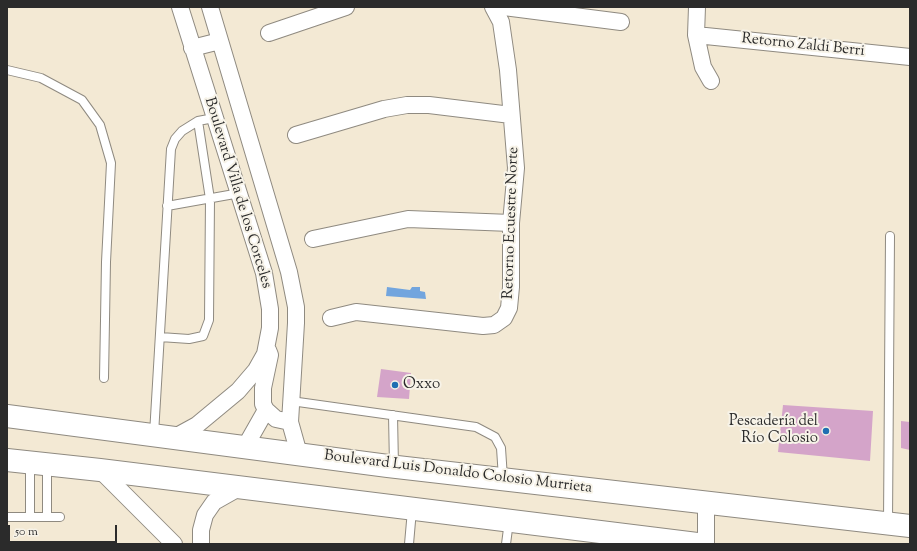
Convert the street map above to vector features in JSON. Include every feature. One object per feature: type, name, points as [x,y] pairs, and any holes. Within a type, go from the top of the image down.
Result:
[{"type":"main road","name":"Boulevard Luis Donaldo Colosio Murrieta","points":[[7,416],[394,466],[910,526]]},
{"type":"main road","points":[[7,430],[57,431],[94,427]]},
{"type":"main road","points":[[7,460],[100,470],[509,521],[607,539],[696,544]]},
{"type":"street","name":"Boulevard Villa de los Corceles","points":[[164,436],[197,426],[238,391],[256,370],[267,349],[270,328],[270,309],[264,273],[240,193],[214,118],[180,7]]},
{"type":"street","points":[[269,33],[346,7]]},
{"type":"street","name":"Retorno Ecuestre Norte","points":[[331,318],[356,312],[461,325],[494,324],[504,318],[509,308],[511,287],[511,224],[516,168],[508,70],[506,11],[493,7]]},
{"type":"street","points":[[697,7],[696,35],[703,67],[711,81]]},
{"type":"street","name":"Boulevard Villa de los Corceles","points":[[214,10],[220,41],[289,272],[296,307],[295,352],[290,422],[299,454]]},
{"type":"street","points":[[506,11],[621,22]]},
{"type":"street","name":"Retorno Zaldi Berri","points":[[696,35],[910,56]]},
{"type":"street","points":[[192,48],[220,41]]},
{"type":"street","points":[[296,135],[384,109],[408,105],[429,105],[511,115]]},
{"type":"street","points":[[312,239],[408,219],[511,224]]},
{"type":"street","points":[[270,309],[296,307]]},
{"type":"street","points":[[267,349],[270,355],[263,388],[263,404],[266,410],[276,419],[290,422]]},
{"type":"street","points":[[245,447],[266,410]]},
{"type":"street","points":[[100,470],[174,544]]},
{"type":"street","points":[[200,544],[201,530],[205,515],[214,502],[237,488]]},
{"type":"street","points":[[706,503],[706,544]]},
{"type":"lane","points":[[7,70],[41,78],[82,100],[100,125],[111,163],[106,262],[104,378]]},
{"type":"lane","points":[[164,436],[160,337],[171,149],[175,139],[182,131],[198,121],[214,118]]},
{"type":"lane","points":[[160,337],[189,339],[203,336],[209,320],[210,199],[198,121]]},
{"type":"lane","points":[[167,206],[240,193]]},
{"type":"lane","points":[[888,523],[890,236]]},
{"type":"lane","points":[[291,401],[476,427],[495,436],[501,448],[503,479]]},
{"type":"lane","points":[[393,415],[394,466]]},
{"type":"lane","points":[[30,517],[39,464]]},
{"type":"lane","points":[[39,464],[47,517]]},
{"type":"lane","points":[[409,544],[413,509]]},
{"type":"lane","points":[[7,517],[60,518]]},
{"type":"lane","points":[[506,544],[509,521]]},
{"type":"water","points":[[387,287],[410,290],[412,287],[420,287],[420,291],[425,292],[426,299],[386,296]]},
{"type":"building","name":"Oxxo","points":[[381,369],[411,373],[409,399],[377,397]]},
{"type":"building","name":"Pescadería del Río Colosio","points":[[783,405],[873,411],[870,461],[778,452]]},
{"type":"building","points":[[901,421],[910,422],[910,450],[901,448]]},
{"type":"place","name":"Oxxo","points":[[395,385]]},
{"type":"place","name":"Pescadería del Río Colosio","points":[[826,431]]}]
